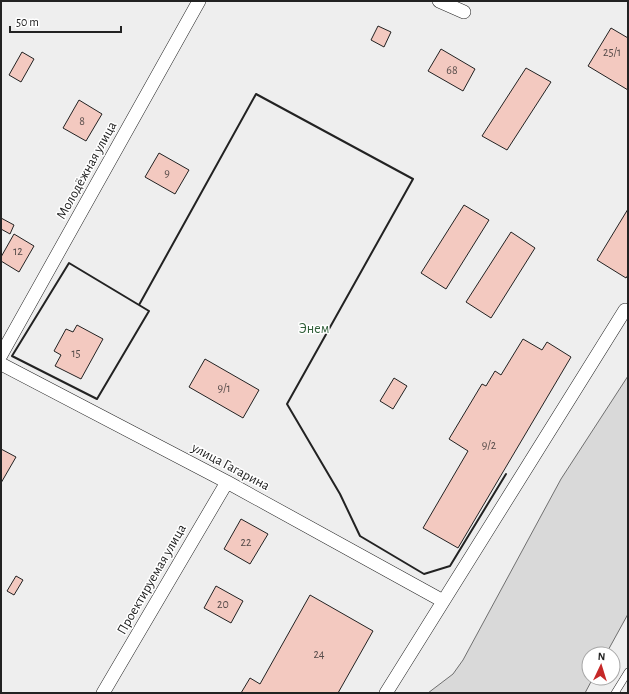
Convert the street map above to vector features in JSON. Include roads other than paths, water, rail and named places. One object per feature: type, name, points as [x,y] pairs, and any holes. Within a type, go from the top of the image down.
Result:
[{"type":"street","name":"Молодёжная улица","points":[[1,355],[199,1]]},
{"type":"street","points":[[439,1],[464,12]]},
{"type":"street","points":[[386,693],[626,308]]},
{"type":"street","name":"улица Гагарина","points":[[1,364],[227,482],[443,601]]},
{"type":"street","name":"Проектируемая улица","points":[[104,693],[227,482]]},
{"type":"lane","points":[[615,693],[628,672]]},
{"type":"park label","name":"Энем","points":[[314,328]]}]
